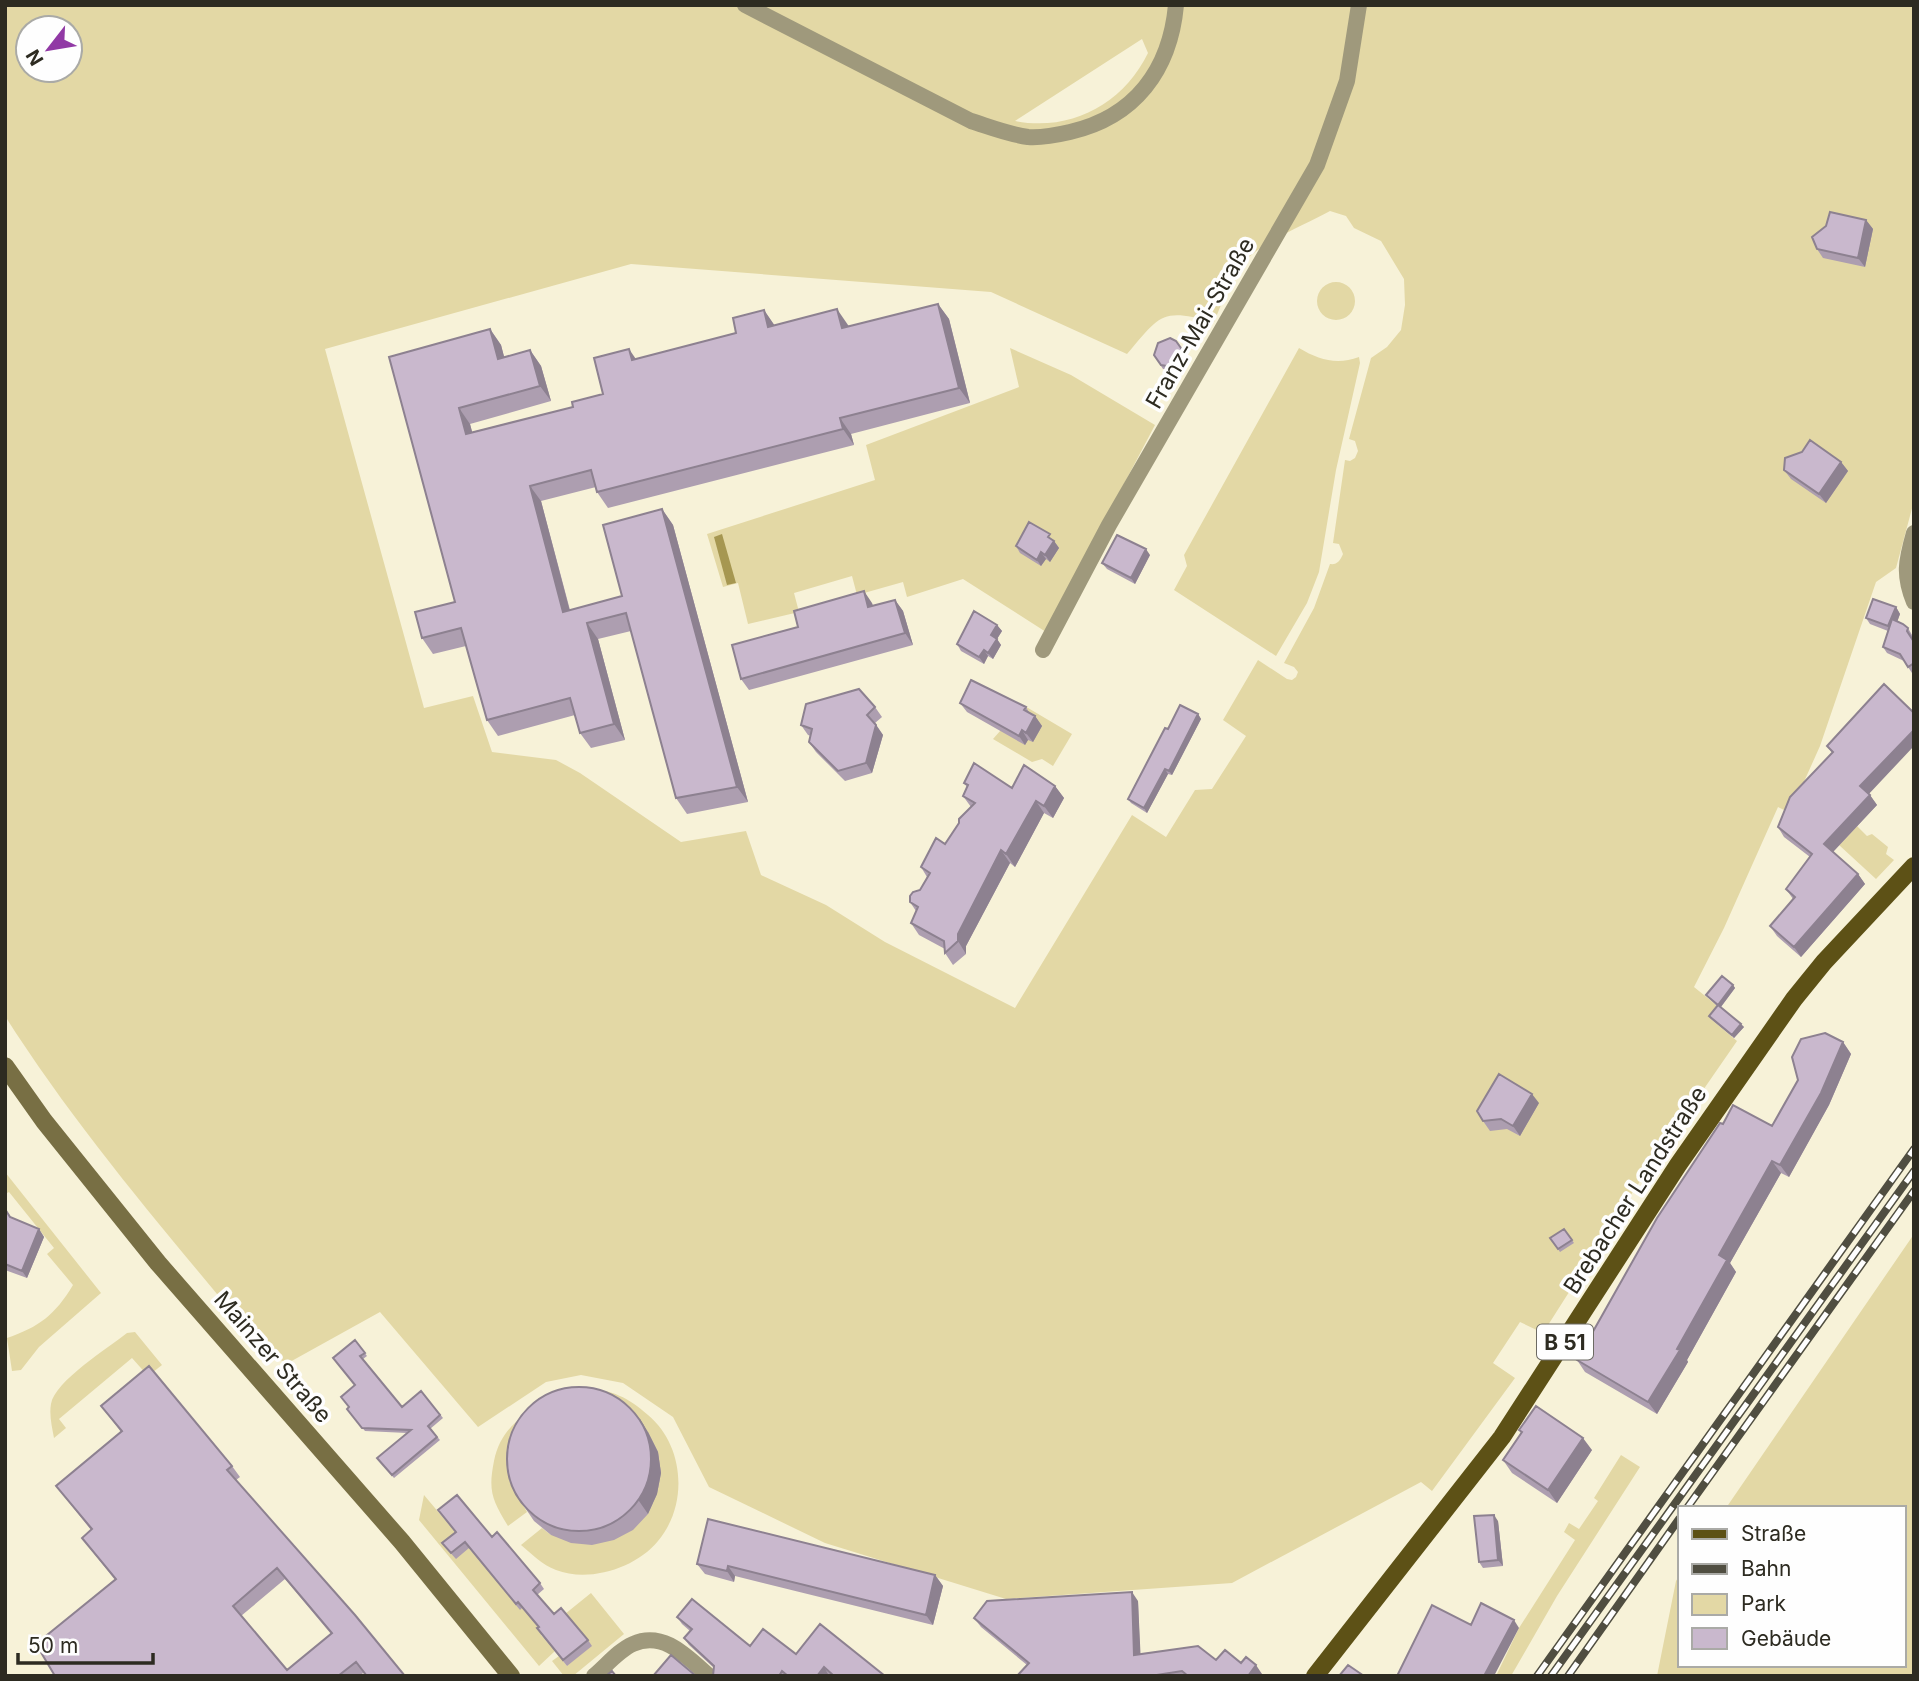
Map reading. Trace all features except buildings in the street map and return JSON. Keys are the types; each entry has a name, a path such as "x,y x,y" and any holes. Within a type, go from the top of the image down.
{"main road":[{"name":"Brebacher Landstraße","path":"1315,1676 1502,1437 1678,1165 1794,999 1824,962 1914,866"},
{"name":"Mainzer Straße","path":"5,1066 61,1142 158,1263 402,1542 511,1676"}],"street":[{"path":"745,5 971,121 1006,133 1031,137 1049,136 1093,126 1123,108 1141,92 1155,76 1164,58 1174,25 1176,5"},
{"name":"Franz-Mai-Straße","path":"1043,650 1104,534 1314,172 1330,135 1347,81 1359,5"},
{"path":"1914,533 1906,562 1906,575 1914,602"},
{"path":"594,1676 632,1644 656,1639 678,1650 709,1676"}],"green space":[{"path":"5,5 1914,5 1914,501 1896,568 1876,582 1820,746 1790,813 1778,807 1724,928 1694,987 1720,1008 1711,1019 1737,1041 1634,1190 1543,1333 1520,1322 1493,1363 1515,1378 1432,1491 1421,1482 1232,1583 1006,1599 825,1543 709,1487 673,1417 623,1383 581,1375 546,1382 478,1427 380,1312 288,1363 278,1359 261,1347 128,1185 34,1060 5,1016","holes":["1142,39 1148,53 1125,87 1110,100 1075,118 1056,122 1015,121","1330,211 1346,216 1354,228 1381,241 1404,279 1405,305 1401,330 1387,347 1371,358 1349,439 1355,441 1358,451 1355,458 1345,460 1333,543 1339,544 1343,554 1338,562 1330,564 1314,608 1284,663 1298,672 1292,680 1287,679 1258,660 1223,720 1246,736 1212,789 1195,790 1166,837 1132,815 1015,1008 885,942 826,905 761,875 746,831 681,842 580,773 556,760 492,752 473,696 424,708 325,349 631,264 991,292 1127,354 1147,330 1163,318 1183,315 1214,322 1233,280 1248,258 1276,239"]},
{"path":"1336,282 1349,288 1355,301 1349,314 1336,320 1323,314 1317,301 1323,288"},
{"path":"1010,348 1071,375 1155,425 1046,632 963,579 907,597 903,582 857,595 852,576 794,593 799,612 748,624 738,583 723,587 707,534 875,480 866,445 1019,387"},
{"path":"1299,348 1328,360 1343,361 1359,357 1360,363 1336,470 1319,572 1307,603 1276,656 1174,590 1187,566 1184,555"},
{"path":"1023,705 1072,734 1053,766 1042,759 1032,762 993,739"},
{"path":"1857,826 1867,836 1872,834 1888,847 1886,854 1894,860 1876,879 1839,845"},
{"path":"5,1172 101,1293 39,1347 21,1370 12,1371 7,1338 45,1319 73,1285 47,1254 54,1248 9,1192 5,1194"},
{"path":"1914,1234 1914,1676 1657,1676 1678,1578 1678,1667 1905,1667 1905,1506 1727,1506"},
{"path":"135,1332 162,1365 148,1376 132,1358 59,1419 66,1428 54,1438 51,1404 62,1385 127,1333"},
{"path":"586,1389 604,1391 627,1399 660,1428 675,1458 678,1493 668,1526 649,1551 625,1565 597,1574 583,1575 551,1568 521,1545 542,1528 551,1535 648,1514 658,1487 659,1463 651,1440 634,1416 522,1503 527,1512 508,1526 495,1502 491,1480 499,1445 517,1421 542,1406"},
{"path":"1621,1455 1640,1467 1557,1596 1511,1676 1496,1676 1519,1628 1575,1540 1564,1532 1569,1523 1579,1529 1598,1501 1594,1498"},
{"path":"424,1495 520,1609 522,1608 543,1632 541,1635 555,1651 539,1666 419,1520"},
{"path":"591,1593 624,1634 573,1676 564,1676 552,1661 559,1656 567,1666 565,1614"}],"shaded area":[{"path":"722,534 736,583 727,585 714,537"}],"railway":[{"path":"1537,1676 1914,1149"},
{"path":"1551,1676 1914,1171"},
{"path":"1688,1506 1914,1191"},
{"path":"1568,1676 1678,1520"}]}
